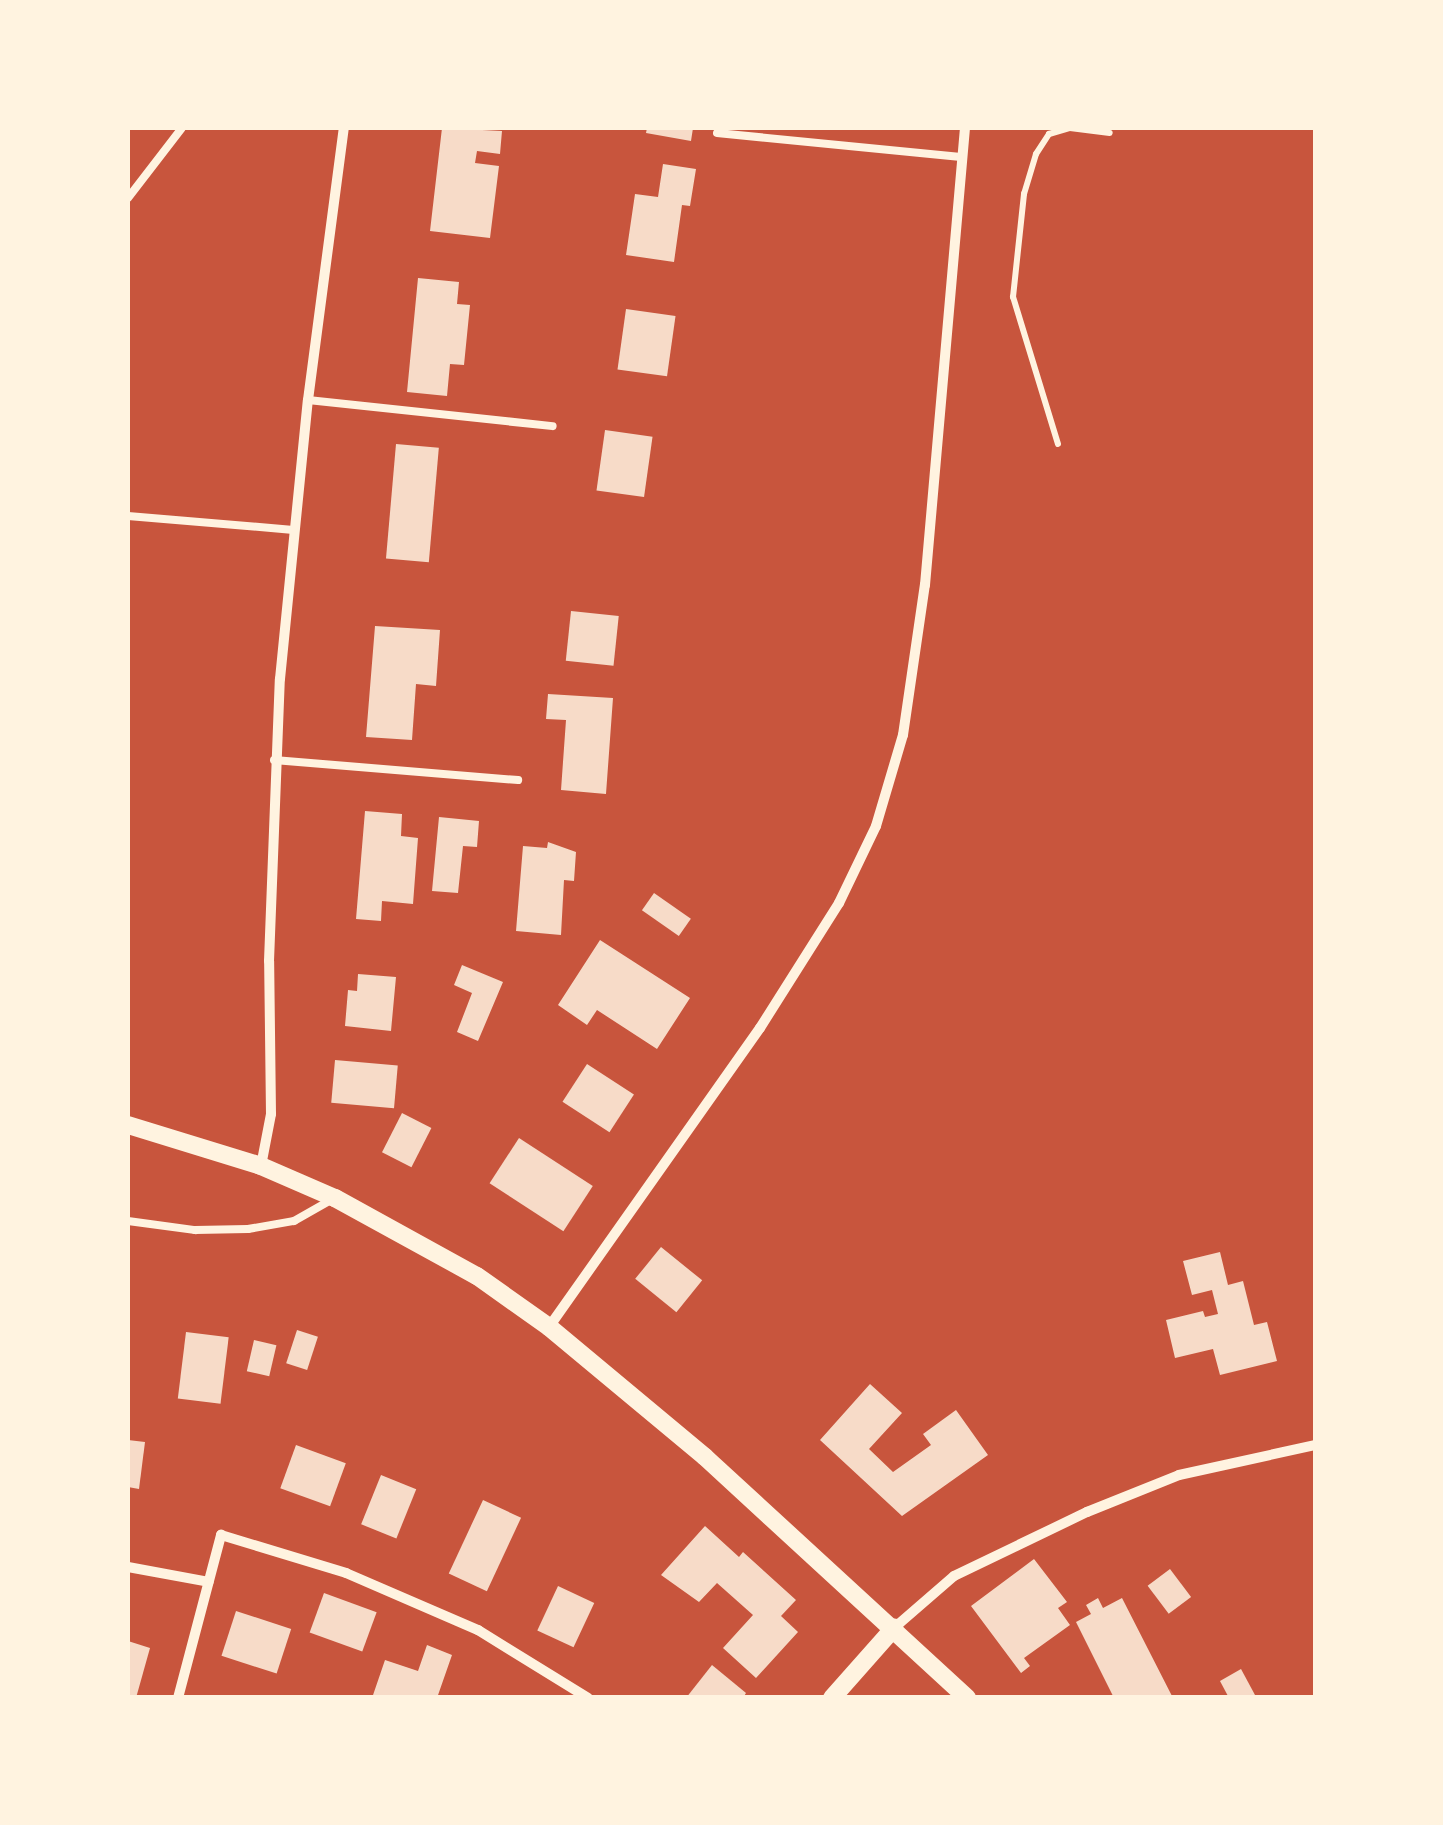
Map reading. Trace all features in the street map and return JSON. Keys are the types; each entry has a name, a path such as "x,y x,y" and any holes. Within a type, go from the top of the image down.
{"street":[{"path":"261,1166 271,1114 269,960 274,760 293,530 344,128"},
{"path":"549,1327 760,1028 839,903 876,826 903,735 925,585 965,128"},
{"path":"128,1125 261,1166 334,1198 406,1233 549,1327 705,1457 966,1698"},
{"path":"832,1698 894,1628 954,1576 1087,1512 1179,1475 1316,1446"},
{"path":"178,1698 221,1535 328,1568 478,1630 588,1698"},
{"path":"128,1567 209,1582"}],"lane":[{"path":"128,198 182,128"},
{"path":"717,133 961,157"},
{"path":"308,400 553,426"},
{"path":"128,516 293,530"},
{"path":"274,760 518,780"},
{"path":"128,1221 195,1230 248,1229 294,1221 334,1198"}],"path":[{"path":"1058,444 1013,298 1024,194 1036,154 1048,134 1070,128 1110,133"}],"building":[{"path":"442,128 502,131 500,154 477,151 475,163 499,166 490,238 430,231"},
{"path":"647,128 693,128 691,141 646,133"},
{"path":"663,164 696,169 690,206 682,205 674,262 626,255 635,194 658,197"},
{"path":"418,278 459,282 457,304 470,305 464,365 450,364 447,396 407,392"},
{"path":"626,309 676,316 667,376 618,369"},
{"path":"605,430 653,437 644,497 597,490"},
{"path":"396,444 439,448 429,562 386,559"},
{"path":"571,611 619,616 614,666 566,661"},
{"path":"375,626 440,630 436,686 416,684 412,740 366,737"},
{"path":"548,694 613,698 606,794 561,790 566,720 546,719"},
{"path":"365,811 402,814 401,836 418,838 413,904 382,901 381,921 356,919"},
{"path":"439,817 479,821 477,847 463,846 458,893 432,891"},
{"path":"548,842 576,852 574,881 564,880 561,935 516,931 523,846 547,848"},
{"path":"654,893 691,919 679,936 642,910"},
{"path":"600,940 690,998 657,1049 597,1010 587,1025 558,1005"},
{"path":"462,965 503,982 478,1041 457,1032 472,993 454,985"},
{"path":"358,974 396,977 391,1031 345,1026 348,990 357,991"},
{"path":"335,1060 398,1065 394,1108 331,1103"},
{"path":"587,1064 634,1094 609,1132 562,1102"},
{"path":"402,1113 431,1128 411,1167 382,1152"},
{"path":"519,1138 593,1186 563,1231 490,1183"},
{"path":"661,1247 702,1280 676,1312 635,1279"},
{"path":"1220,1252 1228,1285 1243,1281 1254,1325 1267,1322 1277,1361 1220,1375 1213,1349 1175,1358 1166,1320 1203,1311 1205,1317 1218,1314 1212,1290 1192,1295 1183,1261"},
{"path":"297,1330 318,1337 307,1370 286,1363"},
{"path":"186,1332 229,1337 221,1404 178,1399"},
{"path":"254,1340 276,1345 269,1376 247,1371"},
{"path":"870,1384 902,1413 869,1449 893,1472 931,1445 923,1434 956,1410 988,1455 902,1516 820,1440"},
{"path":"128,1440 145,1442 139,1489 128,1487"},
{"path":"296,1445 346,1463 330,1506 280,1488"},
{"path":"381,1475 416,1489 396,1538 361,1524"},
{"path":"483,1500 521,1518 487,1591 449,1573"},
{"path":"705,1526 739,1557 743,1552 796,1600 781,1616 798,1632 756,1678 723,1648 753,1615 717,1583 699,1602 661,1575"},
{"path":"1034,1559 1067,1602 1058,1608 1070,1625 1024,1658 1030,1666 1021,1673 971,1606"},
{"path":"1170,1569 1191,1597 1169,1614 1148,1586"},
{"path":"558,1586 594,1603 574,1647 537,1630"},
{"path":"324,1593 377,1612 362,1652 310,1632"},
{"path":"1098,1598 1103,1608 1122,1598 1173,1698 1114,1698 1076,1622 1091,1614 1086,1605"},
{"path":"236,1611 291,1629 277,1674 221,1656"},
{"path":"128,1641 150,1648 136,1698 128,1698"},
{"path":"427,1645 452,1655 437,1698 372,1698 385,1660 418,1671"},
{"path":"712,1665 746,1693 743,1698 686,1698"},
{"path":"1241,1669 1255,1695 1229,1698 1220,1681"}]}
